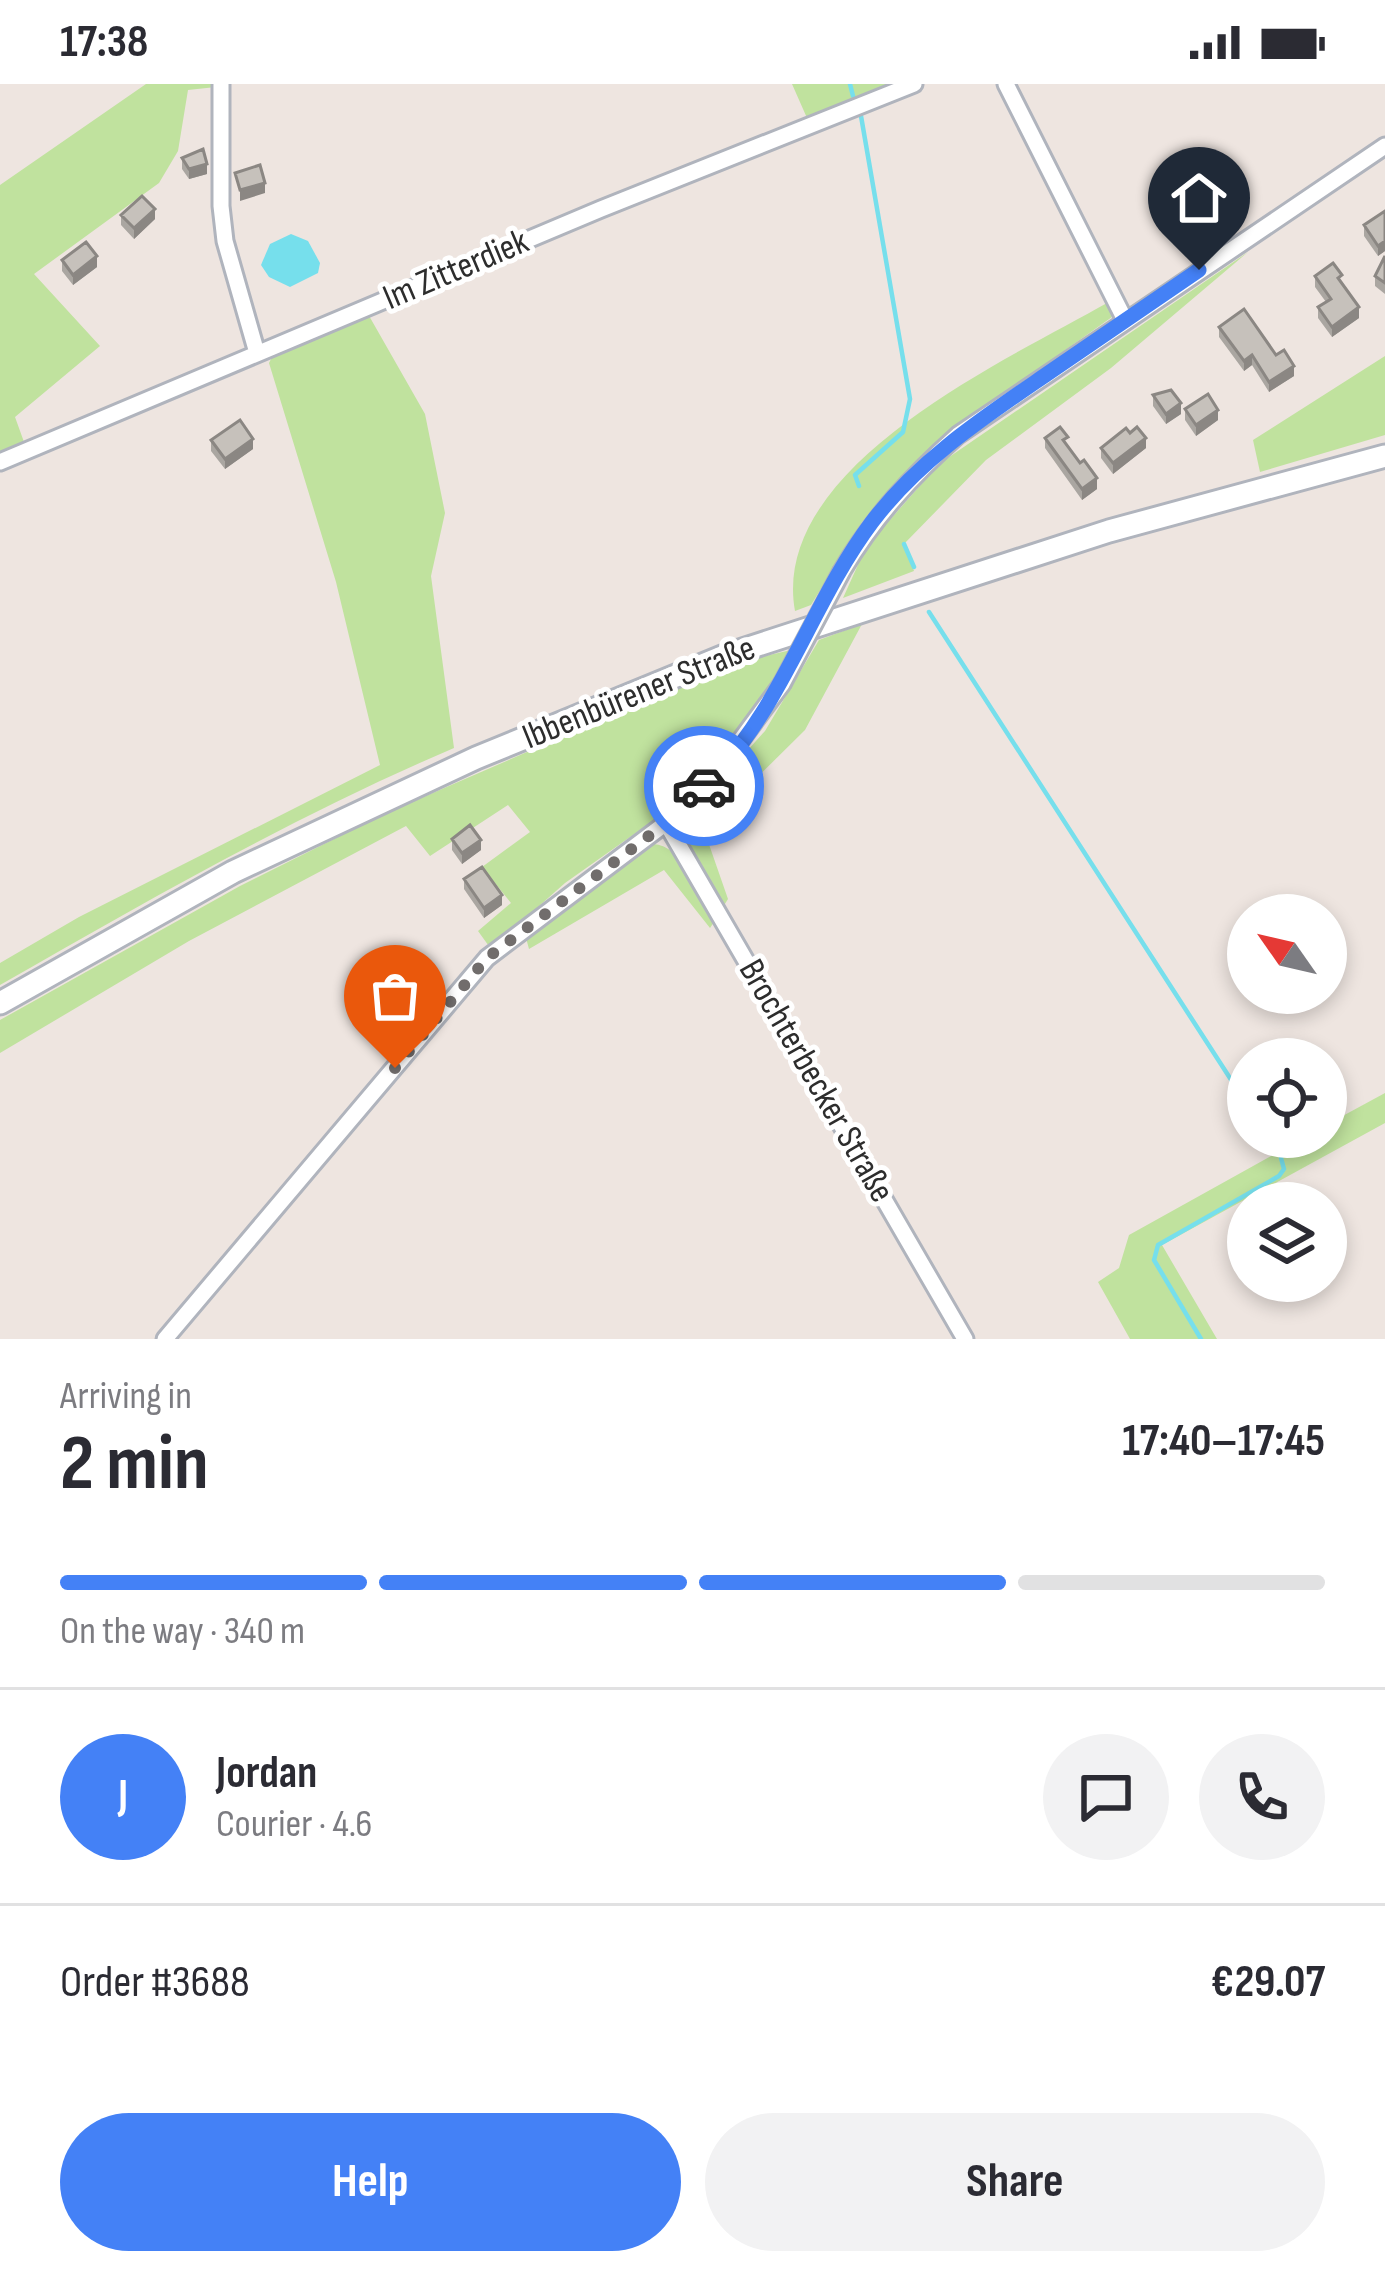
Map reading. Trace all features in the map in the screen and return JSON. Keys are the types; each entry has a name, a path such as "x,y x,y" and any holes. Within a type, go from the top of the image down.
{"main road":[{"name":"Ibbenbürener Straße","path":"0,1003 233,872 476,758 727,655 1108,531 1385,456"}],"street":[{"path":"221,84 225,241 257,353"},
{"name":"Im Zitterdiek","path":"0,462 601,209 914,84"},
{"path":"1006,84 1125,320"},
{"path":"165,1339 487,958 666,823 712,779 782,684 870,524 909,479 958,435 1385,146"},
{"name":"Brochterbecker Straße","path":"666,823 965,1339"}],"green space":[{"path":"146,84 216,87 188,90 178,151 159,183 34,274 100,346 15,417 24,442 0,453 0,185"},
{"path":"792,84 892,84 807,118"},
{"path":"1248,252 1111,368 986,460 904,544 914,571 843,598 866,547 939,464"},
{"path":"1107,303 1112,317 918,459 862,522 811,605 795,611 797,559 818,510 855,466 957,388"},
{"path":"368,314 425,414 445,513 431,576 454,748 280,830 0,985 0,963 79,917 380,765 336,582 269,363 274,353"},
{"path":"1385,356 1385,435 1260,472 1253,440"},
{"path":"862,624 805,730 704,830 728,899 723,907 677,829 765,731 819,640"},
{"path":"791,650 725,752 657,818 565,883 491,949 478,931 511,903 482,867 530,832 508,805 430,856 406,826 189,941 0,1053 0,1020 240,886 382,815 730,664"},
{"path":"653,844 673,853 690,873 716,919 710,928 664,870 529,949 526,938 542,924"},
{"path":"1385,1093 1385,1123 1347,1144 1347,1114"},
{"path":"1267,1158 1321,1158 1277,1182 1227,1182 1227,1209 1162,1245 1217,1339 1130,1339 1098,1282 1119,1268 1129,1235"}],"water":[{"path":"291,234 308,241 320,263 318,273 290,287 269,277 261,265 270,244"}],"building":[{"path":"203,149 207,164 189,169 182,158"},
{"path":"260,165 265,183 240,190 235,173"},
{"path":"142,196 155,209 134,228 121,215"},
{"path":"1385,211 1385,241 1378,246 1364,225"},
{"path":"86,242 97,256 73,275 62,260"},
{"path":"1385,256 1385,283 1375,276"},
{"path":"1333,263 1359,307 1332,327 1318,307 1331,299 1315,276"},
{"path":"1244,309 1276,355 1284,350 1294,366 1269,382 1252,355 1244,361 1219,327"},
{"path":"1171,390 1181,403 1166,414 1153,395"},
{"path":"1208,394 1218,410 1196,425 1185,409"},
{"path":"240,420 253,439 225,459 211,440"},
{"path":"1060,427 1068,437 1063,440 1097,478 1082,489 1045,438"},
{"path":"1137,427 1146,438 1113,463 1101,448 1126,428 1130,433"},
{"path":"470,825 481,840 462,853 452,839"},
{"path":"482,867 502,895 484,908 464,879"}],"waterway":[{"path":"850,84 853,96"},
{"path":"859,486 855,475 903,432 910,399 861,116"},
{"path":"904,544 914,567"},
{"path":"929,612 1227,1073"},
{"path":"1201,1339 1154,1260 1158,1245 1279,1176 1284,1169 1281,1158"}],"way so far":[{"path":"395,1068 487,958 666,823 704,786"}],"route":[{"path":"704,786 782,684 870,524 909,479 958,435 1199,270"}]}
